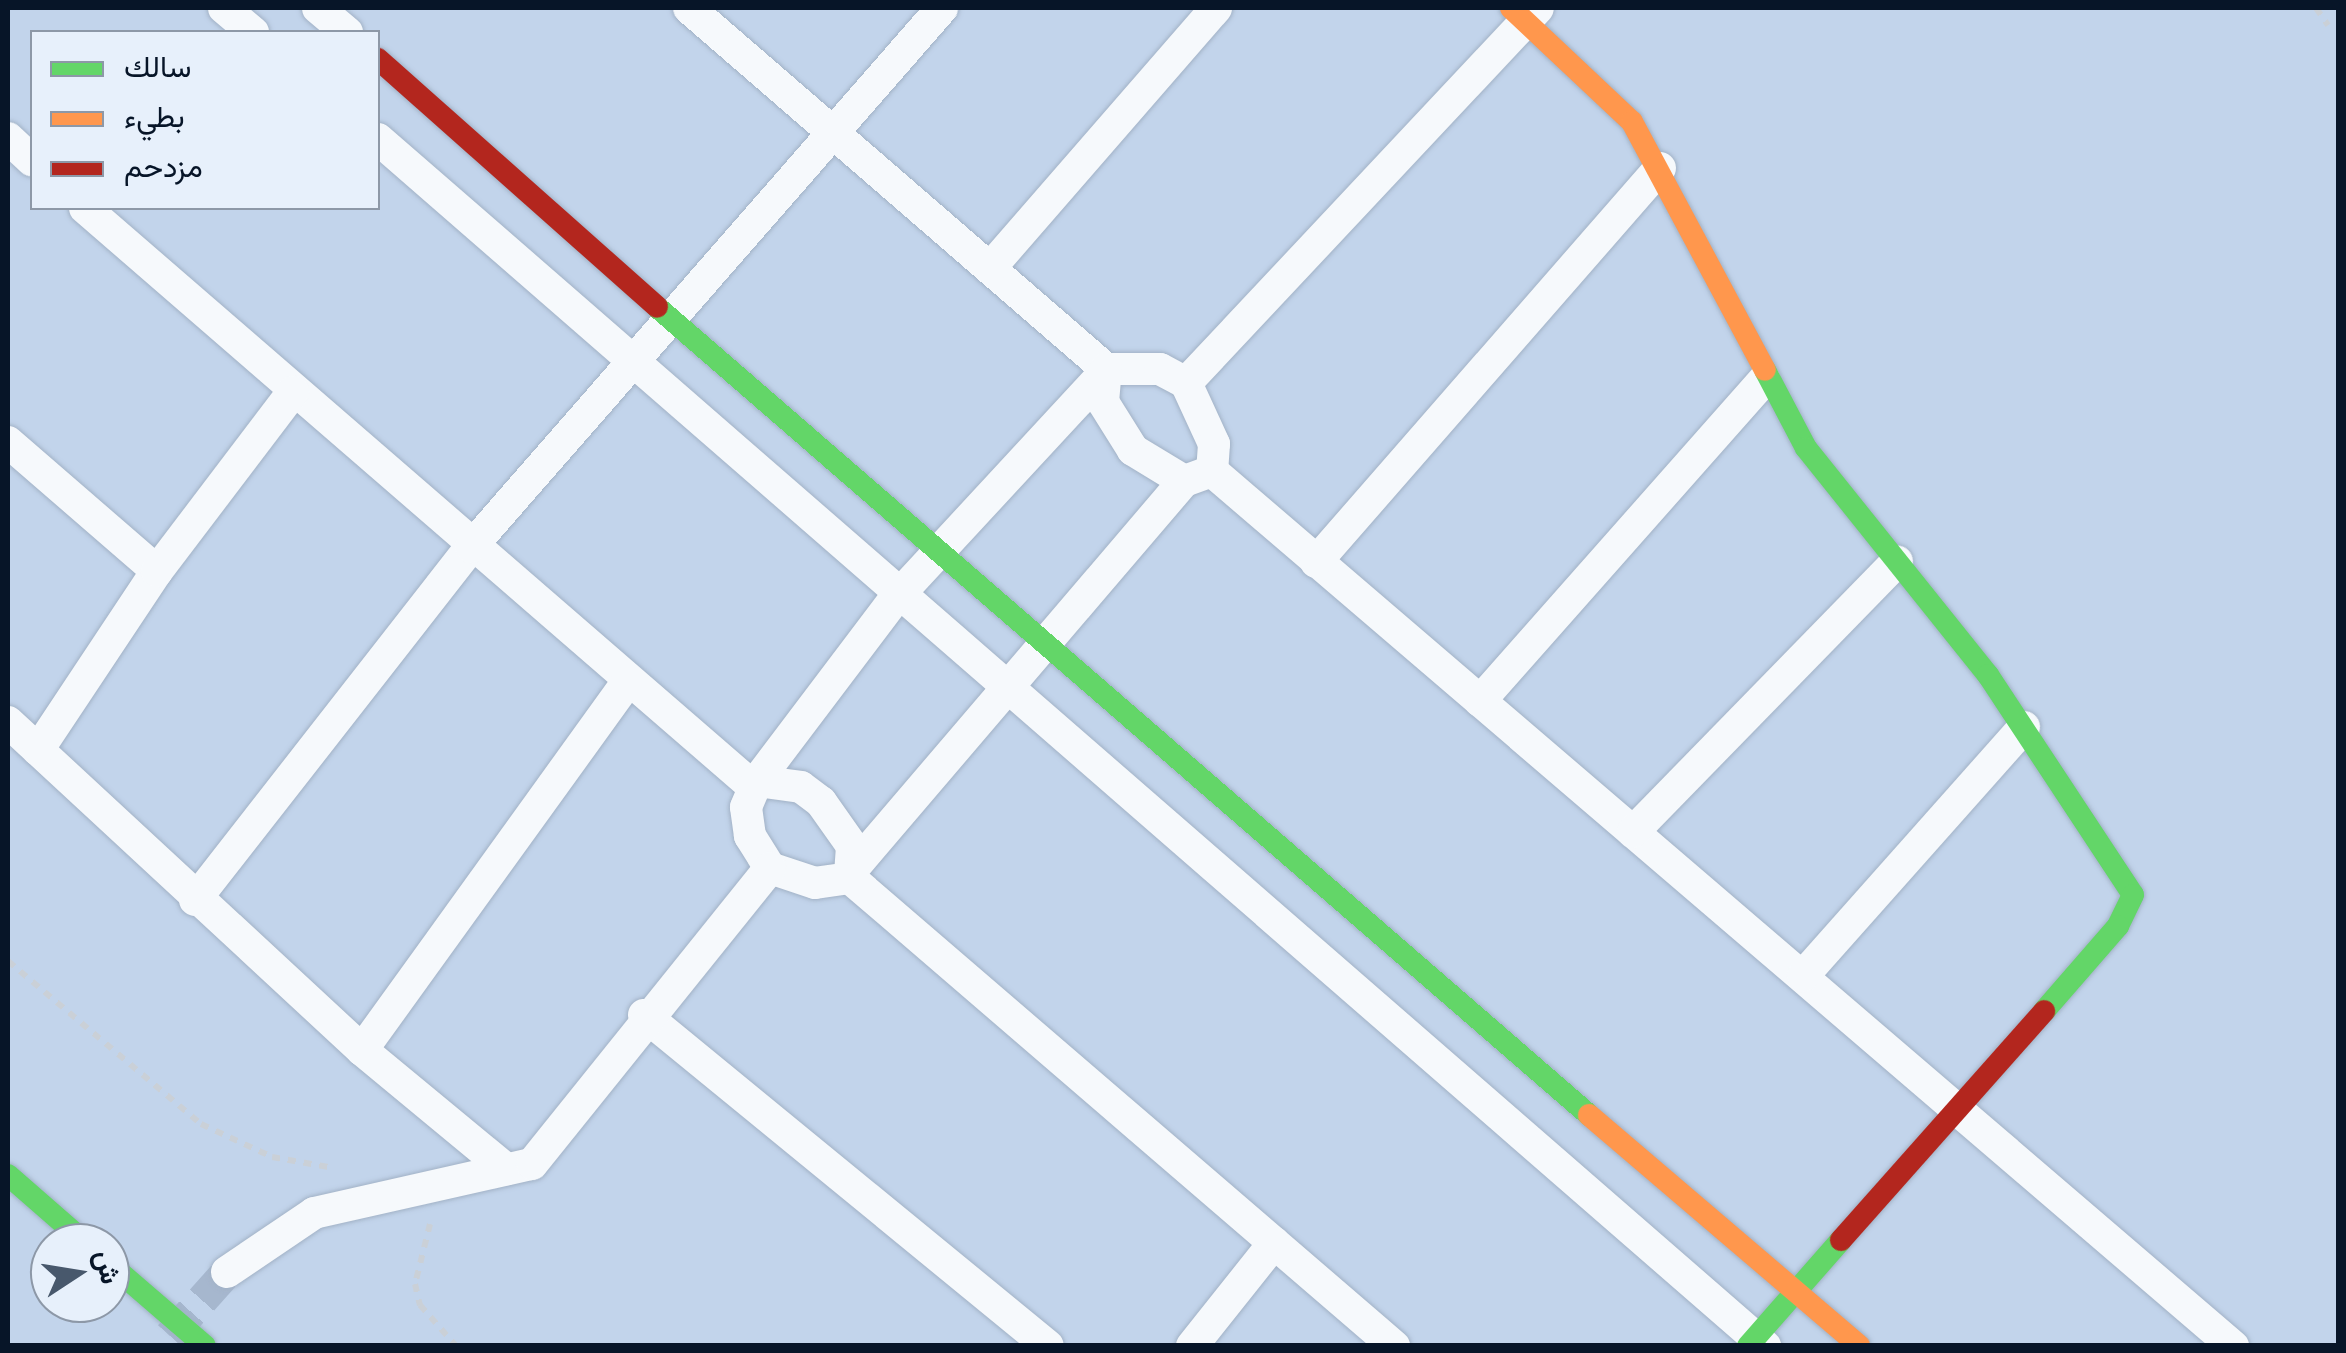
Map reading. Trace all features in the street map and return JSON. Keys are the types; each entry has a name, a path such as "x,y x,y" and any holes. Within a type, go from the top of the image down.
{"main road":[{"path":"1525,12 1606,93 1660,168 1764,380 2024,727 2134,895 2118,926 1756,1343"},
{"path":"380,60 673,314 1045,650 1858,1346"},
{"path":"8,1175 63,1223"},
{"path":"130,1281 205,1346"}],"street":[{"path":"224,8 251,30"},
{"path":"318,8 345,30"},
{"path":"689,8 991,267 1105,371 1113,428 1154,468 1198,476 1316,562 2233,1346"},
{"path":"195,900 471,547 633,358 835,136 942,8"},
{"path":"991,267 1216,8"},
{"path":"1186,383 1525,12"},
{"path":"8,138 30,158"},
{"path":"380,141 903,592 1756,1343"},
{"path":"1316,562 1660,168"},
{"path":"88,210 471,547 753,783 801,787 821,802 853,872 1394,1346"},
{"path":"1160,369 1186,383 1214,444 1198,476 853,872 815,883 770,868 750,836 753,783 938,551 1105,371 1160,369"},
{"path":"1480,701 1764,380"},
{"path":"38,750 157,571 293,392"},
{"path":"8,442 157,571"},
{"path":"1634,832 1897,561"},
{"path":"362,1050 628,681"},
{"path":"8,722 195,900 362,1050 506,1169"},
{"path":"1803,976 2024,727"},
{"path":"226,1272 314,1213 506,1169 539,1156 644,1014 770,868"},
{"path":"644,1014 1048,1346"},
{"path":"1192,1346 1274,1243"}],"path":[{"path":"2316,8 2328,25"},
{"path":"8,961 201,1124 272,1157 341,1169"},
{"path":"439,1183 415,1284 420,1305 456,1346"}],"tunnel":[{"path":"170,1336 227,1272"}],"traffic: fast":[{"path":"657,307 1589,1115"},
{"path":"1765,370 1806,448 1988,675 2133,895 2118,926 2044,1011"},
{"path":"8,1175 63,1223"},
{"path":"1748,1346 1841,1240"},
{"path":"130,1281 205,1346"}],"traffic: slow":[{"path":"1511,8 1632,122 1765,370"},
{"path":"1589,1115 1859,1346"}],"traffic: jam":[{"path":"380,61 657,307"},
{"path":"1841,1240 2044,1011"}]}
